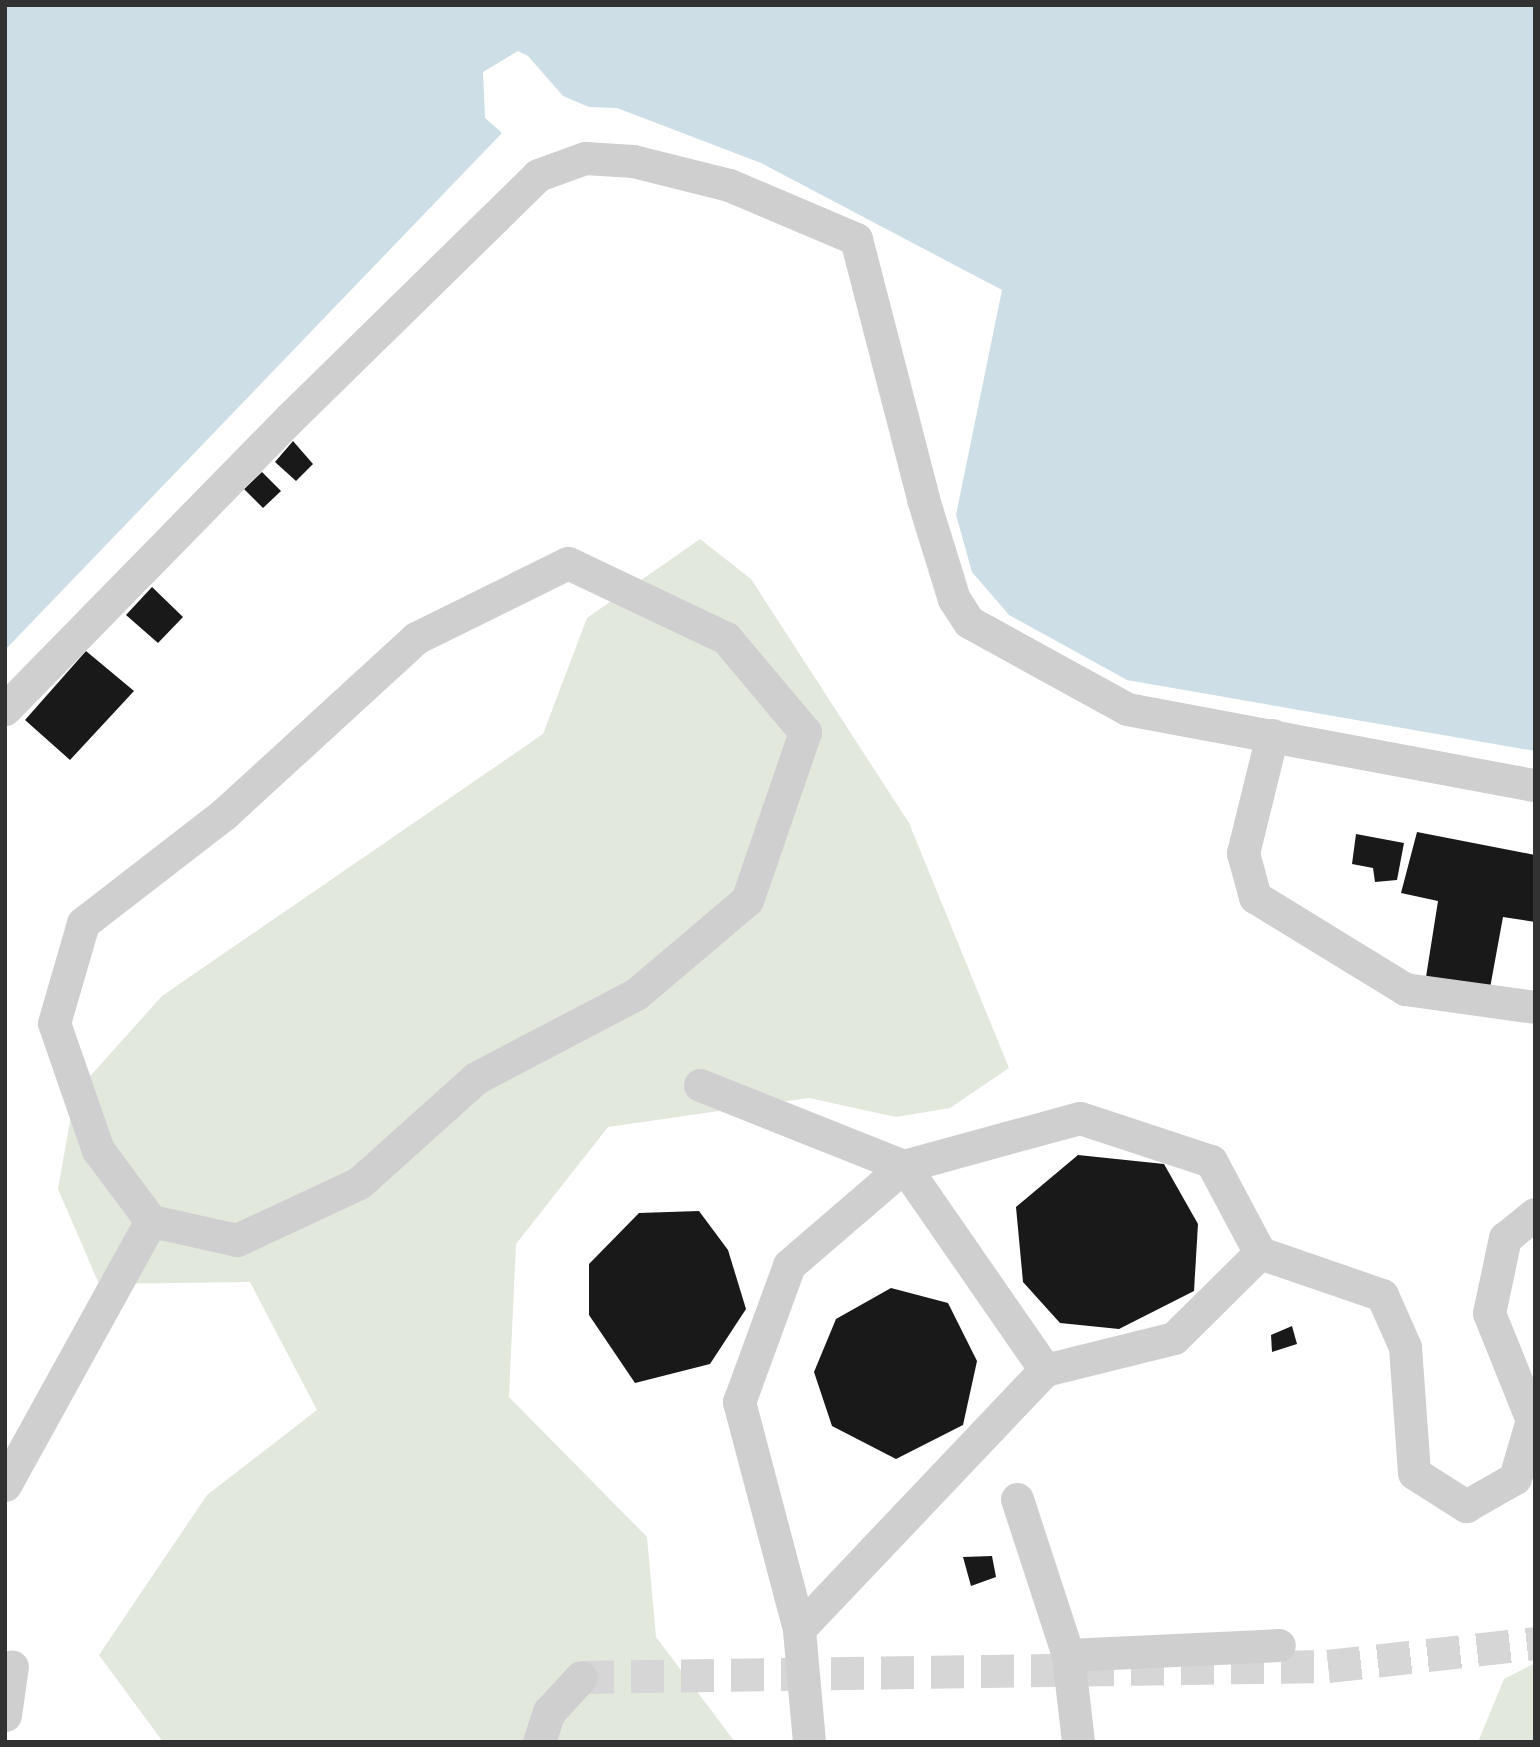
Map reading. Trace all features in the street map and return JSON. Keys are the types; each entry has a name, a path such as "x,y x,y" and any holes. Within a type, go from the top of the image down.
{"lane":[{"path":"5,709 290,418 538,176 585,158 633,161 729,185 856,239 923,499 954,599 969,622 1127,709 1535,785"},
{"path":"568,563 726,638 804,732 747,900 636,994 476,1078 359,1183 237,1240 151,1221 98,1150 54,1023 83,923 224,814 416,638 568,563"},
{"path":"1272,735 1243,853 1255,897 1405,989 1535,1007"},
{"path":"699,1084 904,1166 1045,1370"},
{"path":"809,1742 799,1629 739,1402 789,1265 904,1166 1080,1118 1211,1161 1260,1253 1382,1296 1405,1347 1413,1473 1466,1506 1515,1478 1532,1419 1489,1313 1505,1238 1535,1214"},
{"path":"5,1485 151,1221"},
{"path":"799,1629 1045,1370 1174,1338 1260,1253"},
{"path":"1017,1499 1068,1655 1078,1742"},
{"path":"1068,1655 1279,1645"},
{"path":"5,1715 12,1665"},
{"path":"539,1742 549,1712 581,1677"}],"shaded area":[{"path":"5,5 1535,5 1535,751 1127,680 1009,615 972,572 956,515 1002,290 761,163 617,108 589,107 563,96 528,56 518,51 483,72 485,118 502,133 5,650"},
{"path":"700,539 751,579 909,823 1009,1068 950,1108 896,1117 809,1098 608,1127 516,1244 509,1397 647,1537 656,1637 735,1742 163,1742 99,1655 207,1495 317,1410 250,1282 99,1284 58,1189 75,1093 162,996 543,734 587,618"},
{"path":"1535,1663 1535,1742 1478,1742 1504,1679"}],"building":[{"path":"293,441 313,464 296,481 275,462"},
{"path":"262,472 281,491 263,508 244,489"},
{"path":"152,587 183,617 158,643 126,615"},
{"path":"86,651 134,691 70,760 25,720"},
{"path":"1417,832 1535,855 1535,922 1503,917 1490,988 1426,977 1438,901 1401,893"},
{"path":"1356,834 1404,843 1397,880 1375,882 1373,868 1352,864"},
{"path":"1078,1155 1164,1164 1198,1224 1194,1291 1119,1329 1060,1323 1023,1282 1016,1207"},
{"path":"699,1211 728,1250 746,1309 710,1364 635,1383 589,1315 589,1264 639,1213"},
{"path":"891,1288 948,1303 977,1361 963,1425 896,1459 832,1426 814,1372 836,1319"},
{"path":"1292,1326 1297,1344 1272,1352 1271,1335"},
{"path":"992,1556 996,1577 971,1586 963,1557"}],"tunnel":[{"path":"581,1677 1328,1666 1535,1643"}]}
